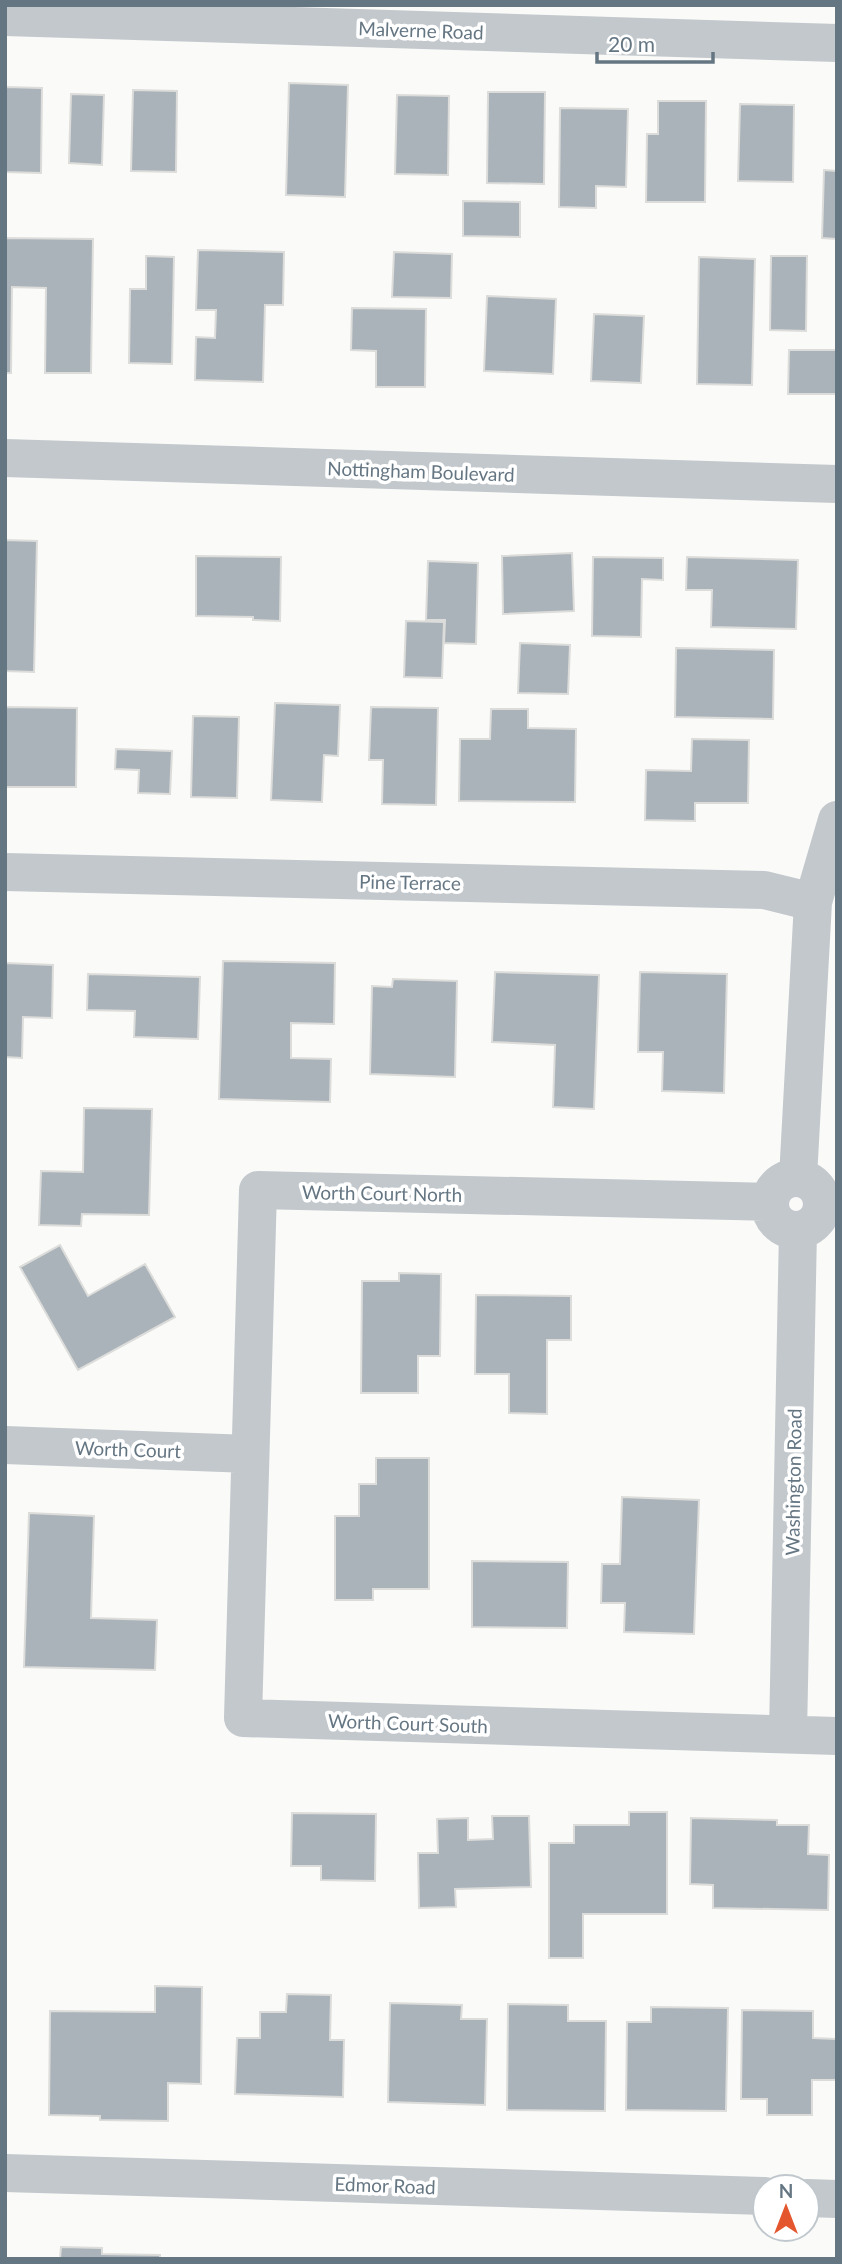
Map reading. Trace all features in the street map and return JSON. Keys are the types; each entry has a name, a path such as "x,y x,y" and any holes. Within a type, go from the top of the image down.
{"street":[{"name":"Malverne Road","path":"5,17 837,43"},
{"name":"Nottingham Boulevard","path":"5,457 837,484"},
{"path":"819,1214 822,1198 814,1184 784,1190 813,902 837,820"},
{"name":"Pine Terrace","path":"5,872 764,890 813,902"},
{"name":"Worth Court North","path":"250,1454 258,1190 784,1190"},
{"name":"Washington Road","path":"788,1734 819,1214"},
{"name":"Worth Court","path":"5,1444 250,1454"},
{"name":"Worth Court South","path":"250,1454 243,1718 837,1736"},
{"name":"Edmor Road","path":"5,2173 751,2196"}],"building":[{"path":"289,83 348,85 345,197 286,195"},
{"path":"5,87 42,88 41,173 5,172"},
{"path":"133,90 177,91 176,172 131,171"},
{"path":"488,92 545,92 544,184 487,183"},
{"path":"71,94 104,95 102,165 69,163"},
{"path":"397,95 449,96 448,175 395,174"},
{"path":"658,101 706,101 705,202 646,202 647,134 658,134"},
{"path":"740,104 794,105 793,182 738,181"},
{"path":"560,108 628,109 626,187 596,186 596,208 559,207"},
{"path":"824,170 837,171 837,239 822,238"},
{"path":"463,201 520,202 520,237 463,236"},
{"path":"5,238 93,239 91,373 45,373 46,288 12,287 11,373 5,373"},
{"path":"198,250 284,252 283,305 265,305 263,382 195,380 196,337 215,338 216,310 196,310"},
{"path":"394,252 452,254 451,298 392,297"},
{"path":"146,256 174,257 172,364 129,363 130,289 146,289"},
{"path":"771,256 807,256 806,331 770,330"},
{"path":"699,257 755,259 752,385 697,384"},
{"path":"487,296 556,299 553,374 484,371"},
{"path":"352,308 426,309 425,387 376,387 376,351 351,350"},
{"path":"594,314 644,316 641,383 591,381"},
{"path":"789,350 837,350 837,394 788,394"},
{"path":"5,540 37,541 34,672 5,671"},
{"path":"572,553 574,611 503,614 502,556"},
{"path":"196,556 281,557 280,621 253,620 253,617 196,616"},
{"path":"593,557 663,558 663,580 642,579 641,637 592,636"},
{"path":"687,557 798,560 796,629 711,627 712,590 686,590"},
{"path":"428,561 478,563 476,644 444,643 445,620 426,620"},
{"path":"406,621 444,622 442,678 404,677"},
{"path":"520,643 570,645 568,694 518,693"},
{"path":"676,648 774,650 773,719 675,717"},
{"path":"275,703 340,705 338,756 324,755 322,802 271,800"},
{"path":"5,707 77,708 76,787 5,787"},
{"path":"371,707 438,708 436,805 382,804 383,760 369,760"},
{"path":"491,709 528,709 528,728 576,729 575,802 459,801 460,739 490,739"},
{"path":"193,716 239,717 237,798 191,797"},
{"path":"692,739 749,740 748,803 695,803 695,821 645,820 646,770 691,771"},
{"path":"116,749 172,751 170,794 138,793 139,770 115,769"},
{"path":"223,961 335,963 334,1024 291,1023 291,1058 331,1059 330,1102 219,1099"},
{"path":"5,963 53,965 52,1018 23,1017 22,1058 5,1057"},
{"path":"495,972 599,975 594,1109 553,1107 555,1045 492,1042"},
{"path":"640,972 727,974 724,1093 662,1091 663,1052 638,1052"},
{"path":"88,974 200,977 198,1039 134,1037 135,1011 87,1010"},
{"path":"393,979 457,981 455,1077 370,1074 372,986 392,987"},
{"path":"84,1108 152,1109 149,1215 82,1214 81,1226 39,1225 41,1171 83,1172"},
{"path":"60,1245 88,1296 145,1264 175,1317 78,1370 20,1267"},
{"path":"399,1273 441,1274 440,1356 418,1356 418,1393 361,1393 362,1281 399,1281"},
{"path":"476,1295 571,1296 571,1340 547,1340 547,1414 509,1413 509,1374 475,1374"},
{"path":"376,1458 429,1458 429,1589 373,1589 373,1600 335,1600 335,1516 359,1516 359,1484 376,1484"},
{"path":"622,1497 699,1500 694,1634 624,1632 625,1603 601,1603 602,1564 620,1564"},
{"path":"29,1513 94,1516 91,1618 157,1620 155,1670 24,1667"},
{"path":"472,1561 568,1562 567,1628 472,1627"},
{"path":"629,1812 667,1812 667,1914 583,1914 583,1958 549,1958 549,1843 574,1843 574,1825 629,1825"},
{"path":"292,1813 376,1814 375,1881 321,1880 321,1866 291,1866"},
{"path":"492,1816 529,1816 531,1887 455,1889 456,1907 419,1908 418,1853 438,1853 437,1819 468,1818 468,1840 493,1839"},
{"path":"691,1818 777,1820 777,1825 809,1825 808,1854 829,1855 828,1910 713,1908 713,1885 690,1884"},
{"path":"155,1986 202,1987 201,2084 168,2083 168,2121 100,2120 100,2116 49,2115 50,2011 155,2012"},
{"path":"287,1994 331,1995 330,2040 344,2040 343,2097 235,2094 237,2038 260,2038 260,2012 286,2012"},
{"path":"390,2003 462,2005 461,2019 487,2019 485,2105 388,2102"},
{"path":"508,2004 568,2005 568,2021 606,2021 605,2111 507,2110"},
{"path":"651,2007 728,2008 726,2111 626,2110 627,2022 651,2022"},
{"path":"742,2010 813,2011 813,2038 837,2039 837,2080 812,2080 812,2115 767,2115 767,2099 741,2099"},
{"path":"61,2247 102,2248 102,2254 160,2255 160,2259 60,2259"}]}
